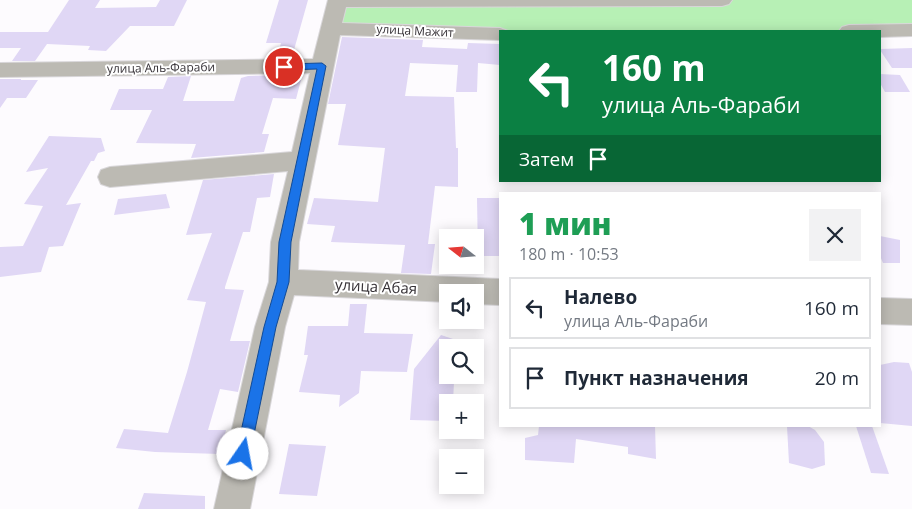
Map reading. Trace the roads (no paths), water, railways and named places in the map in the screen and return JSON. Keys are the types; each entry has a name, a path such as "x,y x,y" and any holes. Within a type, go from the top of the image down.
{"street":[{"path":"232,509 270,327 283,282 285,242 330,29 338,1 722,0"},
{"name":"улица Мажит","path":"330,29 499,34"},
{"path":"881,30 912,30"},
{"name":"улица Аль-Фараби","path":"0,70 322,66"},
{"path":"110,177 302,160"},
{"name":"улица Абая","path":"283,282 499,292"},
{"path":"881,310 912,312"}]}
